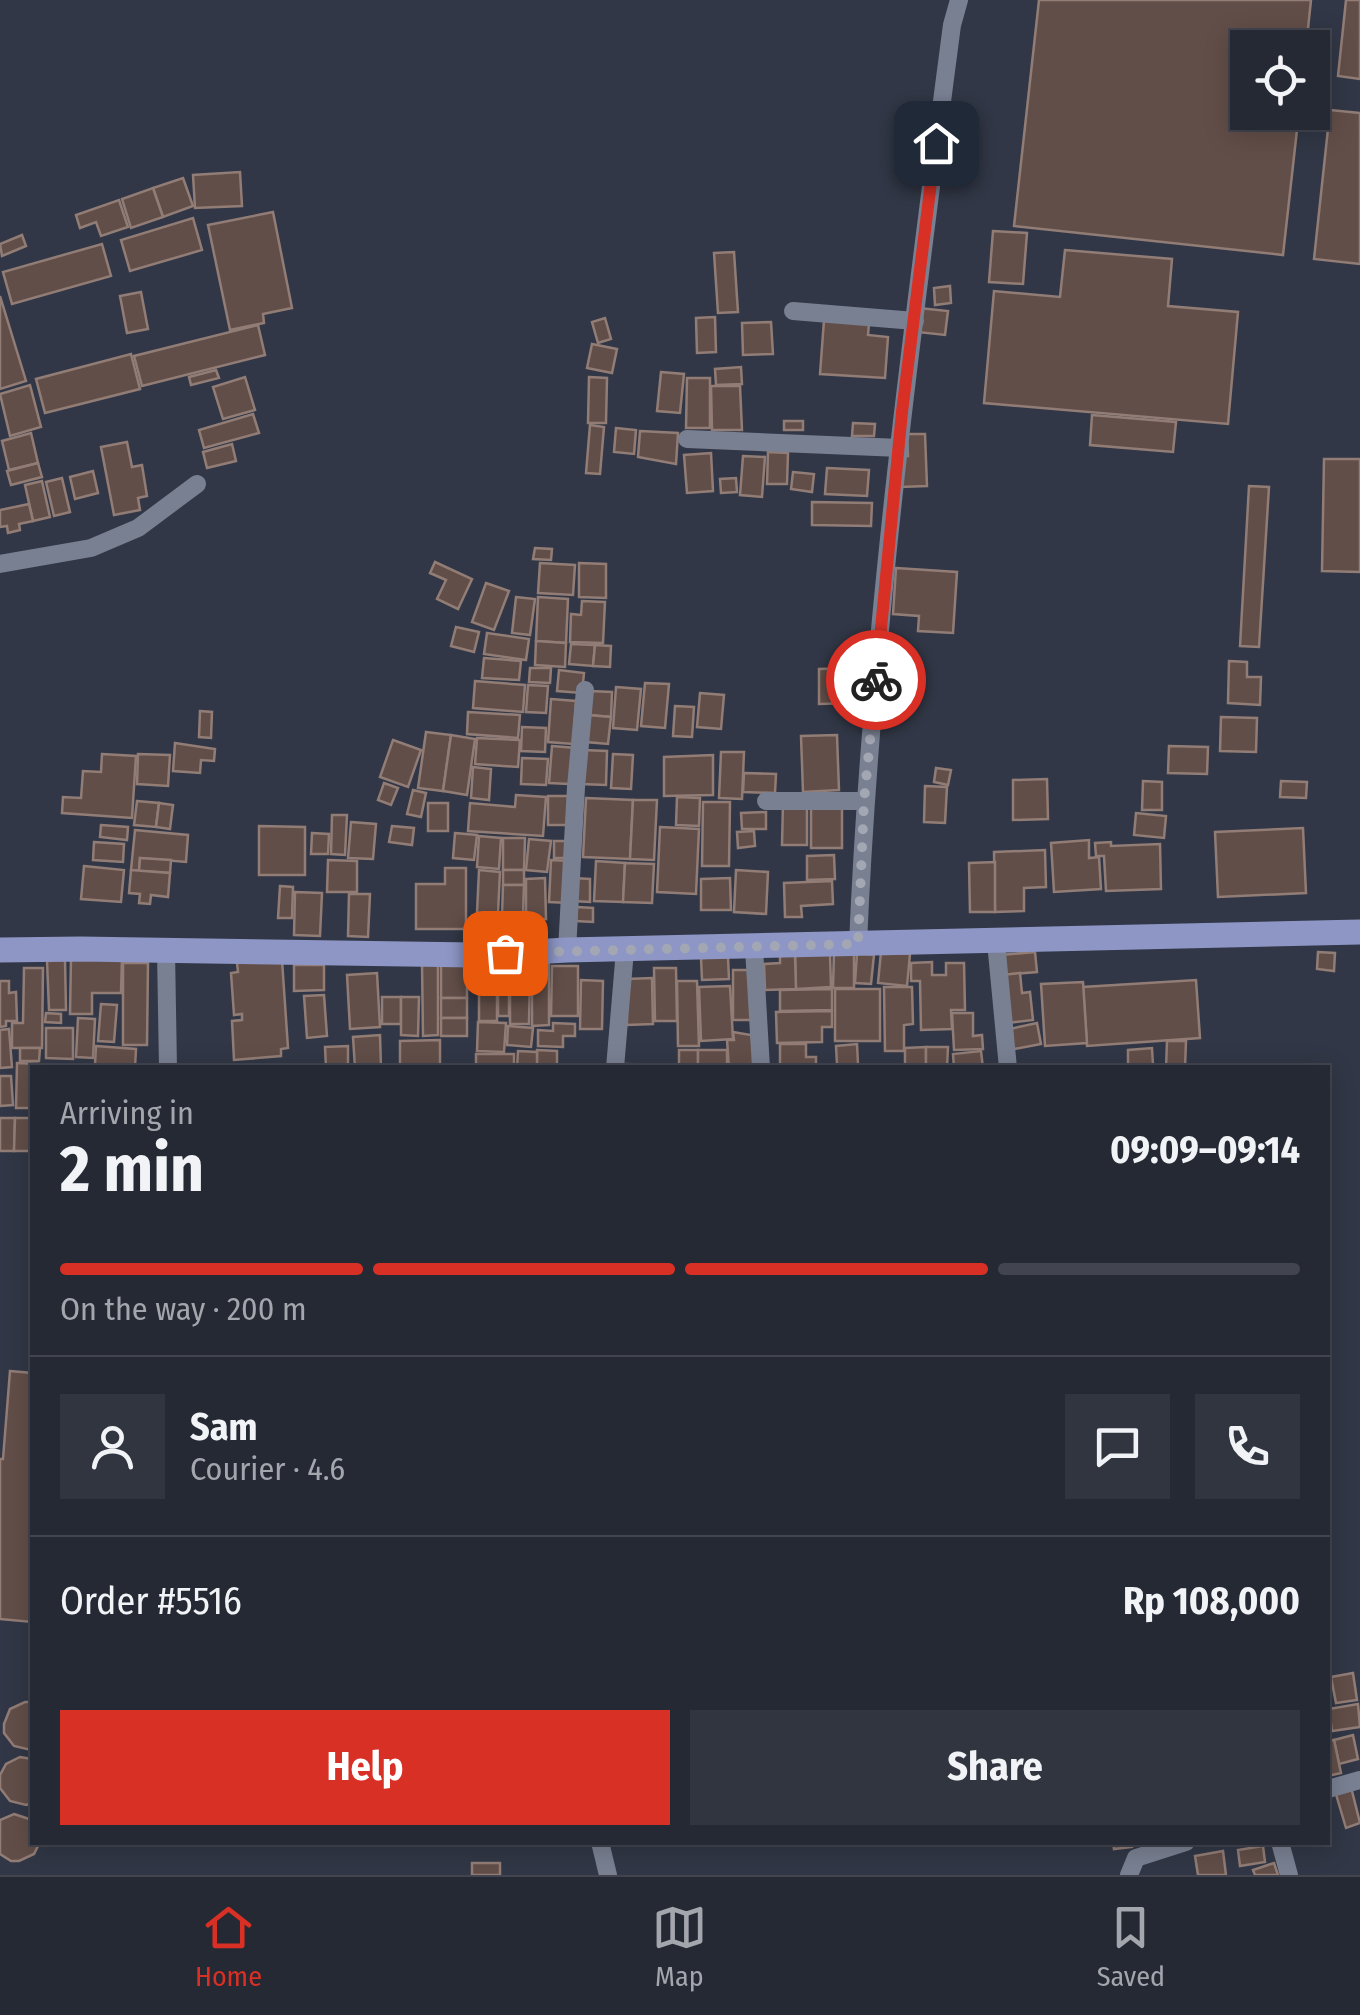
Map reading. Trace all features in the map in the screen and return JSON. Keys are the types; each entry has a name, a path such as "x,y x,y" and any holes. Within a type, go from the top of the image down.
{"main road":[{"path":"0,950 474,955 1360,932"}],"street":[{"path":"858,944 864,801 900,448 949,45 959,0"},
{"path":"793,311 915,321"},
{"path":"687,439 900,448"},
{"path":"0,564 106,542 138,528 197,484"},
{"path":"567,950 586,690"},
{"path":"766,801 864,801"},
{"path":"996,942 1008,1065"},
{"path":"754,948 762,1065"},
{"path":"166,950 168,1065"},
{"path":"615,1065 625,950"},
{"path":"1330,1788 1360,1780"},
{"path":"601,1845 608,1875"},
{"path":"1129,1875 1136,1858 1177,1845"},
{"path":"1281,1845 1289,1875"}],"building":[{"path":"1039,0 1311,0 1308,30 1230,30 1230,130 1297,130 1283,255 1014,226"},
{"path":"1346,0 1360,0 1360,79 1338,76"},
{"path":"1330,110 1360,113 1360,264 1314,259"},
{"path":"240,172 242,206 195,208 193,175"},
{"path":"183,178 193,206 163,217 153,188"},
{"path":"153,188 163,217 131,228 122,199"},
{"path":"119,200 128,227 101,236 96,222 80,228 76,215"},
{"path":"273,212 292,308 263,314 264,323 230,330 208,225"},
{"path":"193,218 202,250 130,271 121,240"},
{"path":"993,231 1027,233 1023,284 989,282"},
{"path":"22,235 26,246 2,256 0,244"},
{"path":"102,244 111,276 12,304 3,272"},
{"path":"1065,250 1172,259 1168,306 1238,312 1228,424 984,403 994,291 1060,297"},
{"path":"734,252 738,312 718,313 714,253"},
{"path":"950,286 951,303 935,305 934,288"},
{"path":"141,292 148,329 127,333 120,296"},
{"path":"0,296 26,381 0,389"},
{"path":"919,308 948,311 945,335 917,332"},
{"path":"715,317 716,352 697,353 696,318"},
{"path":"605,318 611,339 598,343 592,322"},
{"path":"824,320 869,323 868,335 888,337 885,378 820,374"},
{"path":"771,322 773,354 743,355 742,323"},
{"path":"258,325 265,355 142,386 134,356"},
{"path":"592,344 617,349 612,373 587,368"},
{"path":"131,354 140,389 45,413 36,379"},
{"path":"741,367 742,384 716,385 715,369"},
{"path":"216,370 219,378 191,385 189,377"},
{"path":"661,372 684,374 680,413 657,411"},
{"path":"245,377 255,410 223,419 213,387"},
{"path":"589,377 607,378 606,423 588,423"},
{"path":"687,378 710,378 710,428 686,428"},
{"path":"30,385 41,427 10,436 0,394"},
{"path":"711,386 740,386 742,430 712,430"},
{"path":"253,414 259,433 204,448 199,430"},
{"path":"1092,415 1176,422 1173,452 1090,445"},
{"path":"784,421 803,421 803,430 784,430"},
{"path":"853,423 875,424 874,436 852,436"},
{"path":"590,425 604,427 600,474 586,473"},
{"path":"616,428 636,430 634,454 614,452"},
{"path":"640,431 678,433 676,464 638,457"},
{"path":"31,433 38,463 9,470 2,441"},
{"path":"907,434 925,434 927,486 900,487 899,456 908,456"},
{"path":"127,442 132,467 142,465 147,496 138,498 140,510 114,515 101,447"},
{"path":"232,444 236,461 207,468 203,452"},
{"path":"768,452 788,453 787,484 767,484"},
{"path":"711,453 713,491 687,493 684,455"},
{"path":"743,456 765,457 762,497 740,495"},
{"path":"1324,459 1360,459 1360,572 1322,571"},
{"path":"38,463 42,477 11,485 7,471"},
{"path":"827,468 869,470 867,496 825,494"},
{"path":"93,471 98,493 75,499 70,477"},
{"path":"793,472 814,474 812,492 791,489"},
{"path":"62,478 70,512 54,516 46,482"},
{"path":"736,478 737,492 721,493 720,479"},
{"path":"42,481 50,517 33,521 25,485"},
{"path":"1249,486 1269,487 1259,647 1240,646"},
{"path":"812,502 872,503 871,526 812,525"},
{"path":"29,504 33,521 19,524 20,530 8,533 7,526 0,527 0,510"},
{"path":"535,548 552,549 551,560 533,559"},
{"path":"435,562 472,579 458,609 437,599 446,580 430,573"},
{"path":"540,563 575,565 573,595 538,593"},
{"path":"579,563 606,564 606,598 579,597"},
{"path":"896,568 957,572 953,633 918,631 919,616 893,614"},
{"path":"486,583 509,591 494,630 472,622"},
{"path":"516,597 535,599 530,635 512,633"},
{"path":"538,597 568,599 566,643 536,641"},
{"path":"582,601 605,602 603,643 570,642 571,614 581,615"},
{"path":"456,627 479,632 474,652 451,646"},
{"path":"487,633 529,639 526,660 484,654"},
{"path":"536,641 566,643 565,667 535,665"},
{"path":"571,644 595,645 593,666 569,664"},
{"path":"595,645 611,646 610,667 593,666"},
{"path":"484,658 521,661 519,680 482,678"},
{"path":"1229,661 1247,662 1247,677 1261,677 1260,705 1228,703"},
{"path":"530,668 551,668 550,683 529,682"},
{"path":"850,668 850,703 819,704 819,669"},
{"path":"559,670 584,673 582,693 557,691"},
{"path":"475,681 525,685 523,712 473,708"},
{"path":"645,683 669,684 665,728 641,726"},
{"path":"528,685 548,686 546,713 526,712"},
{"path":"616,687 641,689 637,730 613,728"},
{"path":"590,691 612,692 611,717 588,715"},
{"path":"700,693 724,695 721,729 697,727"},
{"path":"551,699 576,701 573,744 548,742"},
{"path":"675,706 694,707 692,737 673,736"},
{"path":"200,711 212,712 211,738 199,737"},
{"path":"468,712 520,715 518,738 467,734"},
{"path":"588,715 611,717 608,744 586,742"},
{"path":"1221,717 1257,718 1256,752 1220,751"},
{"path":"522,727 546,728 545,752 521,751"},
{"path":"426,732 451,735 443,791 418,788"},
{"path":"451,735 475,739 467,795 443,791"},
{"path":"837,735 839,790 803,792 801,736"},
{"path":"477,738 520,740 518,767 475,764"},
{"path":"393,740 421,750 408,787 380,777"},
{"path":"175,743 215,749 214,761 201,760 200,773 173,771"},
{"path":"552,746 576,748 569,784 549,783"},
{"path":"1169,746 1208,747 1207,774 1168,773"},
{"path":"583,750 607,751 606,785 581,784"},
{"path":"721,752 744,752 742,799 719,798"},
{"path":"102,754 136,756 132,818 62,813 63,797 81,798 83,771 101,772"},
{"path":"138,754 170,755 168,786 137,784"},
{"path":"613,754 633,755 631,789 611,788"},
{"path":"713,755 713,795 664,796 664,757"},
{"path":"522,758 548,759 546,785 521,784"},
{"path":"473,767 491,769 489,800 471,798"},
{"path":"936,768 951,770 948,785 934,782"},
{"path":"744,773 776,774 775,793 743,792"},
{"path":"1047,779 1048,819 1013,820 1013,780"},
{"path":"1143,781 1162,782 1162,810 1142,810"},
{"path":"1281,781 1307,782 1306,798 1280,797"},
{"path":"384,783 398,788 391,805 378,800"},
{"path":"925,786 947,787 945,823 924,822"},
{"path":"413,790 426,793 421,817 407,814"},
{"path":"516,795 546,797 543,836 468,831 470,803 515,807"},
{"path":"548,796 571,796 571,825 548,825"},
{"path":"677,797 700,798 699,826 676,825"},
{"path":"586,798 633,800 630,859 583,857"},
{"path":"633,800 657,800 654,860 630,859"},
{"path":"137,801 159,803 156,827 134,825"},
{"path":"703,802 730,802 729,866 702,866"},
{"path":"159,803 173,805 170,829 156,827"},
{"path":"428,803 448,803 448,831 428,831"},
{"path":"783,803 807,803 807,845 782,845"},
{"path":"811,803 842,803 842,848 811,848"},
{"path":"766,812 766,829 742,829 741,813"},
{"path":"1136,813 1166,816 1164,838 1134,835"},
{"path":"332,815 347,815 345,855 331,854"},
{"path":"351,822 376,824 373,859 348,858"},
{"path":"101,825 128,827 127,840 100,837"},
{"path":"259,826 305,827 305,875 259,875"},
{"path":"392,826 414,828 412,845 389,842"},
{"path":"660,827 699,829 696,894 657,892"},
{"path":"1303,828 1306,893 1218,897 1215,832"},
{"path":"135,830 188,835 186,862 140,858 139,871 131,870"},
{"path":"754,831 755,846 738,848 737,832"},
{"path":"312,833 329,834 328,854 311,854"},
{"path":"455,833 477,835 474,860 453,858"},
{"path":"479,836 501,838 499,869 477,867"},
{"path":"503,838 525,838 524,870 503,870"},
{"path":"529,839 551,841 547,872 526,870"},
{"path":"1089,840 1089,858 1099,857 1101,889 1054,892 1051,843"},
{"path":"554,841 569,841 569,858 554,858"},
{"path":"94,842 124,844 123,862 93,860"},
{"path":"1111,842 1111,846 1160,844 1161,889 1106,891 1104,856 1096,856 1095,843"},
{"path":"1045,850 1046,887 1024,888 1024,911 995,912 994,852"},
{"path":"834,855 835,879 807,880 807,856"},
{"path":"140,858 171,860 170,873 139,871"},
{"path":"328,860 357,861 357,892 327,892"},
{"path":"551,860 570,861 568,903 549,902"},
{"path":"596,861 625,863 623,902 594,901"},
{"path":"995,862 995,912 970,912 969,863"},
{"path":"625,863 654,864 652,903 623,902"},
{"path":"84,866 124,870 121,902 81,899"},
{"path":"445,868 466,868 466,929 416,929 416,884 445,884"},
{"path":"131,870 170,873 168,897 151,895 150,904 139,903 140,894 129,893"},
{"path":"479,870 500,872 498,913 477,913"},
{"path":"503,870 524,870 524,885 503,885"},
{"path":"736,870 768,872 766,914 734,912"},
{"path":"545,878 546,919 526,920 526,879"},
{"path":"573,878 590,879 590,902 573,901"},
{"path":"730,878 731,910 701,910 701,879"},
{"path":"832,881 833,904 801,906 802,917 785,917 784,883"},
{"path":"503,885 524,885 523,916 502,916"},
{"path":"280,886 293,887 292,918 278,918"},
{"path":"295,892 322,893 320,936 294,935"},
{"path":"349,894 370,894 368,937 348,936"},
{"path":"577,907 593,908 593,922 576,921"},
{"path":"834,951 854,951 854,988 833,988"},
{"path":"881,952 910,954 907,986 878,983"},
{"path":"1035,952 1037,972 1002,975 1000,955"},
{"path":"1318,952 1335,953 1334,971 1317,969"},
{"path":"857,953 874,955 871,984 855,983"},
{"path":"830,954 831,987 796,989 795,955"},
{"path":"795,955 796,989 765,990 764,964 780,963 780,956"},
{"path":"728,957 729,979 702,980 701,958"},
{"path":"71,958 122,959 121,993 92,993 92,1014 70,1014"},
{"path":"65,960 66,1010 49,1010 47,961"},
{"path":"282,960 288,1048 281,1049 281,1056 234,1060 232,1021 242,1020 242,1014 234,1015 231,973 238,972 237,963"},
{"path":"932,962 932,975 946,975 946,963 964,963 965,1010 951,1010 952,1029 921,1030 920,981 911,981 911,963"},
{"path":"123,963 148,963 147,1045 123,1045"},
{"path":"438,963 438,1035 423,1036 422,964"},
{"path":"532,964 549,964 549,1025 532,1026"},
{"path":"294,965 324,965 324,990 294,991"},
{"path":"441,965 467,965 467,998 441,998"},
{"path":"494,966 494,980 477,981 476,967"},
{"path":"552,966 578,966 578,1016 551,1016"},
{"path":"24,968 43,968 42,1048 12,1048 12,1023 23,1023"},
{"path":"654,968 676,968 677,1021 655,1021"},
{"path":"733,970 752,970 753,1020 733,1020"},
{"path":"510,971 530,971 529,1024 510,1024"},
{"path":"377,973 380,1027 350,1029 347,975"},
{"path":"1020,973 1022,993 1030,992 1033,1020 1006,1023 1002,975"},
{"path":"652,978 653,1024 627,1025 626,979"},
{"path":"581,980 603,981 602,1029 580,1029"},
{"path":"1196,980 1200,1038 1087,1046 1083,987"},
{"path":"0,981 9,981 9,993 16,992 17,1021 6,1021 6,1026 0,1027"},
{"path":"498,981 509,981 509,1016 498,1016"},
{"path":"677,981 697,981 699,1046 678,1046"},
{"path":"1083,982 1087,1043 1045,1046 1041,984"},
{"path":"479,983 497,983 497,1021 479,1021"},
{"path":"730,986 733,1039 701,1041 699,987"},
{"path":"884,987 912,987 913,1024 904,1025 904,1051 885,1051"},
{"path":"832,989 832,1010 780,1011 780,990"},
{"path":"835,989 880,989 880,1041 835,1041"},
{"path":"324,995 327,1036 307,1038 304,996"},
{"path":"382,997 401,997 401,1024 382,1024"},
{"path":"401,997 419,997 418,1036 401,1035"},
{"path":"441,998 467,998 467,1018 441,1018"},
{"path":"101,1004 117,1005 114,1042 98,1041"},
{"path":"832,1011 832,1027 822,1027 822,1042 777,1043 776,1012"},
{"path":"46,1013 61,1014 61,1023 45,1022"},
{"path":"952,1013 973,1013 973,1036 982,1035 983,1049 954,1050"},
{"path":"78,1018 95,1019 93,1058 76,1057"},
{"path":"441,1018 467,1018 467,1036 441,1036"},
{"path":"478,1022 506,1023 504,1052 477,1051"},
{"path":"553,1023 575,1024 575,1036 563,1036 563,1047 538,1046 538,1030 553,1031"},
{"path":"1037,1023 1041,1044 1009,1050 1005,1030"},
{"path":"508,1026 533,1028 531,1047 507,1045"},
{"path":"46,1028 73,1028 73,1059 46,1058"},
{"path":"9,1029 12,1067 0,1068 0,1030"},
{"path":"733,1032 751,1035 757,1065 729,1065 727,1040 734,1040"},
{"path":"380,1035 381,1065 355,1065 353,1037"},
{"path":"440,1040 440,1065 400,1065 400,1041"},
{"path":"1167,1041 1186,1041 1185,1065 1166,1065"},
{"path":"780,1044 806,1044 806,1057 816,1057 816,1065 780,1065"},
{"path":"857,1044 858,1064 837,1065 836,1046"},
{"path":"96,1046 136,1049 135,1065 95,1064"},
{"path":"348,1046 348,1065 326,1065 325,1047"},
{"path":"926,1047 926,1065 905,1065 905,1048"},
{"path":"926,1047 948,1047 947,1065 926,1065"},
{"path":"20,1048 40,1048 39,1061 20,1061"},
{"path":"1152,1048 1153,1065 1128,1065 1128,1050"},
{"path":"537,1050 557,1051 557,1065 537,1065"},
{"path":"679,1050 698,1050 698,1065 679,1065"},
{"path":"698,1050 727,1050 727,1065 698,1065"},
{"path":"518,1051 537,1052 537,1065 517,1065"},
{"path":"981,1051 983,1065 954,1065 953,1054"},
{"path":"476,1054 514,1054 514,1065 476,1065"},
{"path":"17,1063 38,1064 30,1065 30,1108 16,1108"},
{"path":"0,1076 11,1076 13,1105 0,1106"},
{"path":"0,1118 15,1118 14,1151 0,1151"},
{"path":"15,1118 30,1118 30,1151 14,1151"},
{"path":"10,1371 30,1373 30,1622 0,1619 3,1459"},
{"path":"1353,1673 1357,1700 1336,1703 1331,1677"},
{"path":"30,1702 30,1750 14,1746 4,1733 10,1709"},
{"path":"1358,1704 1360,1727 1332,1731 1330,1709"},
{"path":"1353,1735 1358,1759 1339,1764 1334,1740"},
{"path":"1334,1740 1341,1773 1330,1776 1330,1741"},
{"path":"20,1757 30,1759 30,1804 10,1801 0,1788 0,1775 6,1764"},
{"path":"1351,1787 1360,1823 1346,1828 1335,1791"},
{"path":"14,1814 30,1819 30,1845 38,1845 34,1854 11,1861 0,1854 0,1820"},
{"path":"1263,1846 1265,1862 1240,1866 1238,1850"},
{"path":"1223,1851 1226,1875 1198,1875 1195,1856"},
{"path":"472,1863 500,1863 500,1875 472,1875"},
{"path":"1274,1863 1278,1875 1255,1875 1253,1870"}],"way so far":[{"path":"505,953 858,944 864,801 876,680"}],"route":[{"path":"876,680 902,412 936,143"}]}
